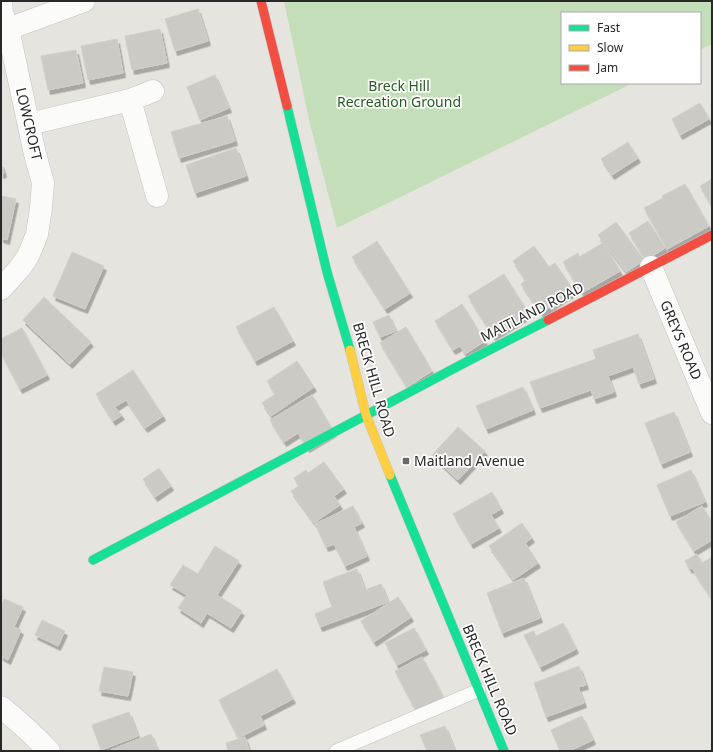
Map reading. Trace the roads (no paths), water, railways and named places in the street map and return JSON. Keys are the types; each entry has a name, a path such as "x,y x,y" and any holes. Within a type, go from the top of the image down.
{"street":[{"name":"LOWCROFT","path":"1,289 13,277 27,258 37,234 43,183 3,14 84,1"},
{"name":"BRECK HILL ROAD","path":"261,1 327,272 348,341 366,415 403,509 504,751"},
{"path":"29,124 130,100 153,91"},
{"path":"130,100 157,196"},
{"name":"MAITLAND ROAD","path":"366,415 712,236"},
{"name":"GREYS ROAD","path":"651,267 712,413"},
{"path":"93,560 366,415"},
{"path":"1,707 21,723 49,751"}],"lane":[{"path":"336,751 479,690"}],"place":[{"name":"Maitland Avenue","path":"406,461"}],"park label":[{"name":"Breck Hill Recreation Ground","path":"399,94"}]}
